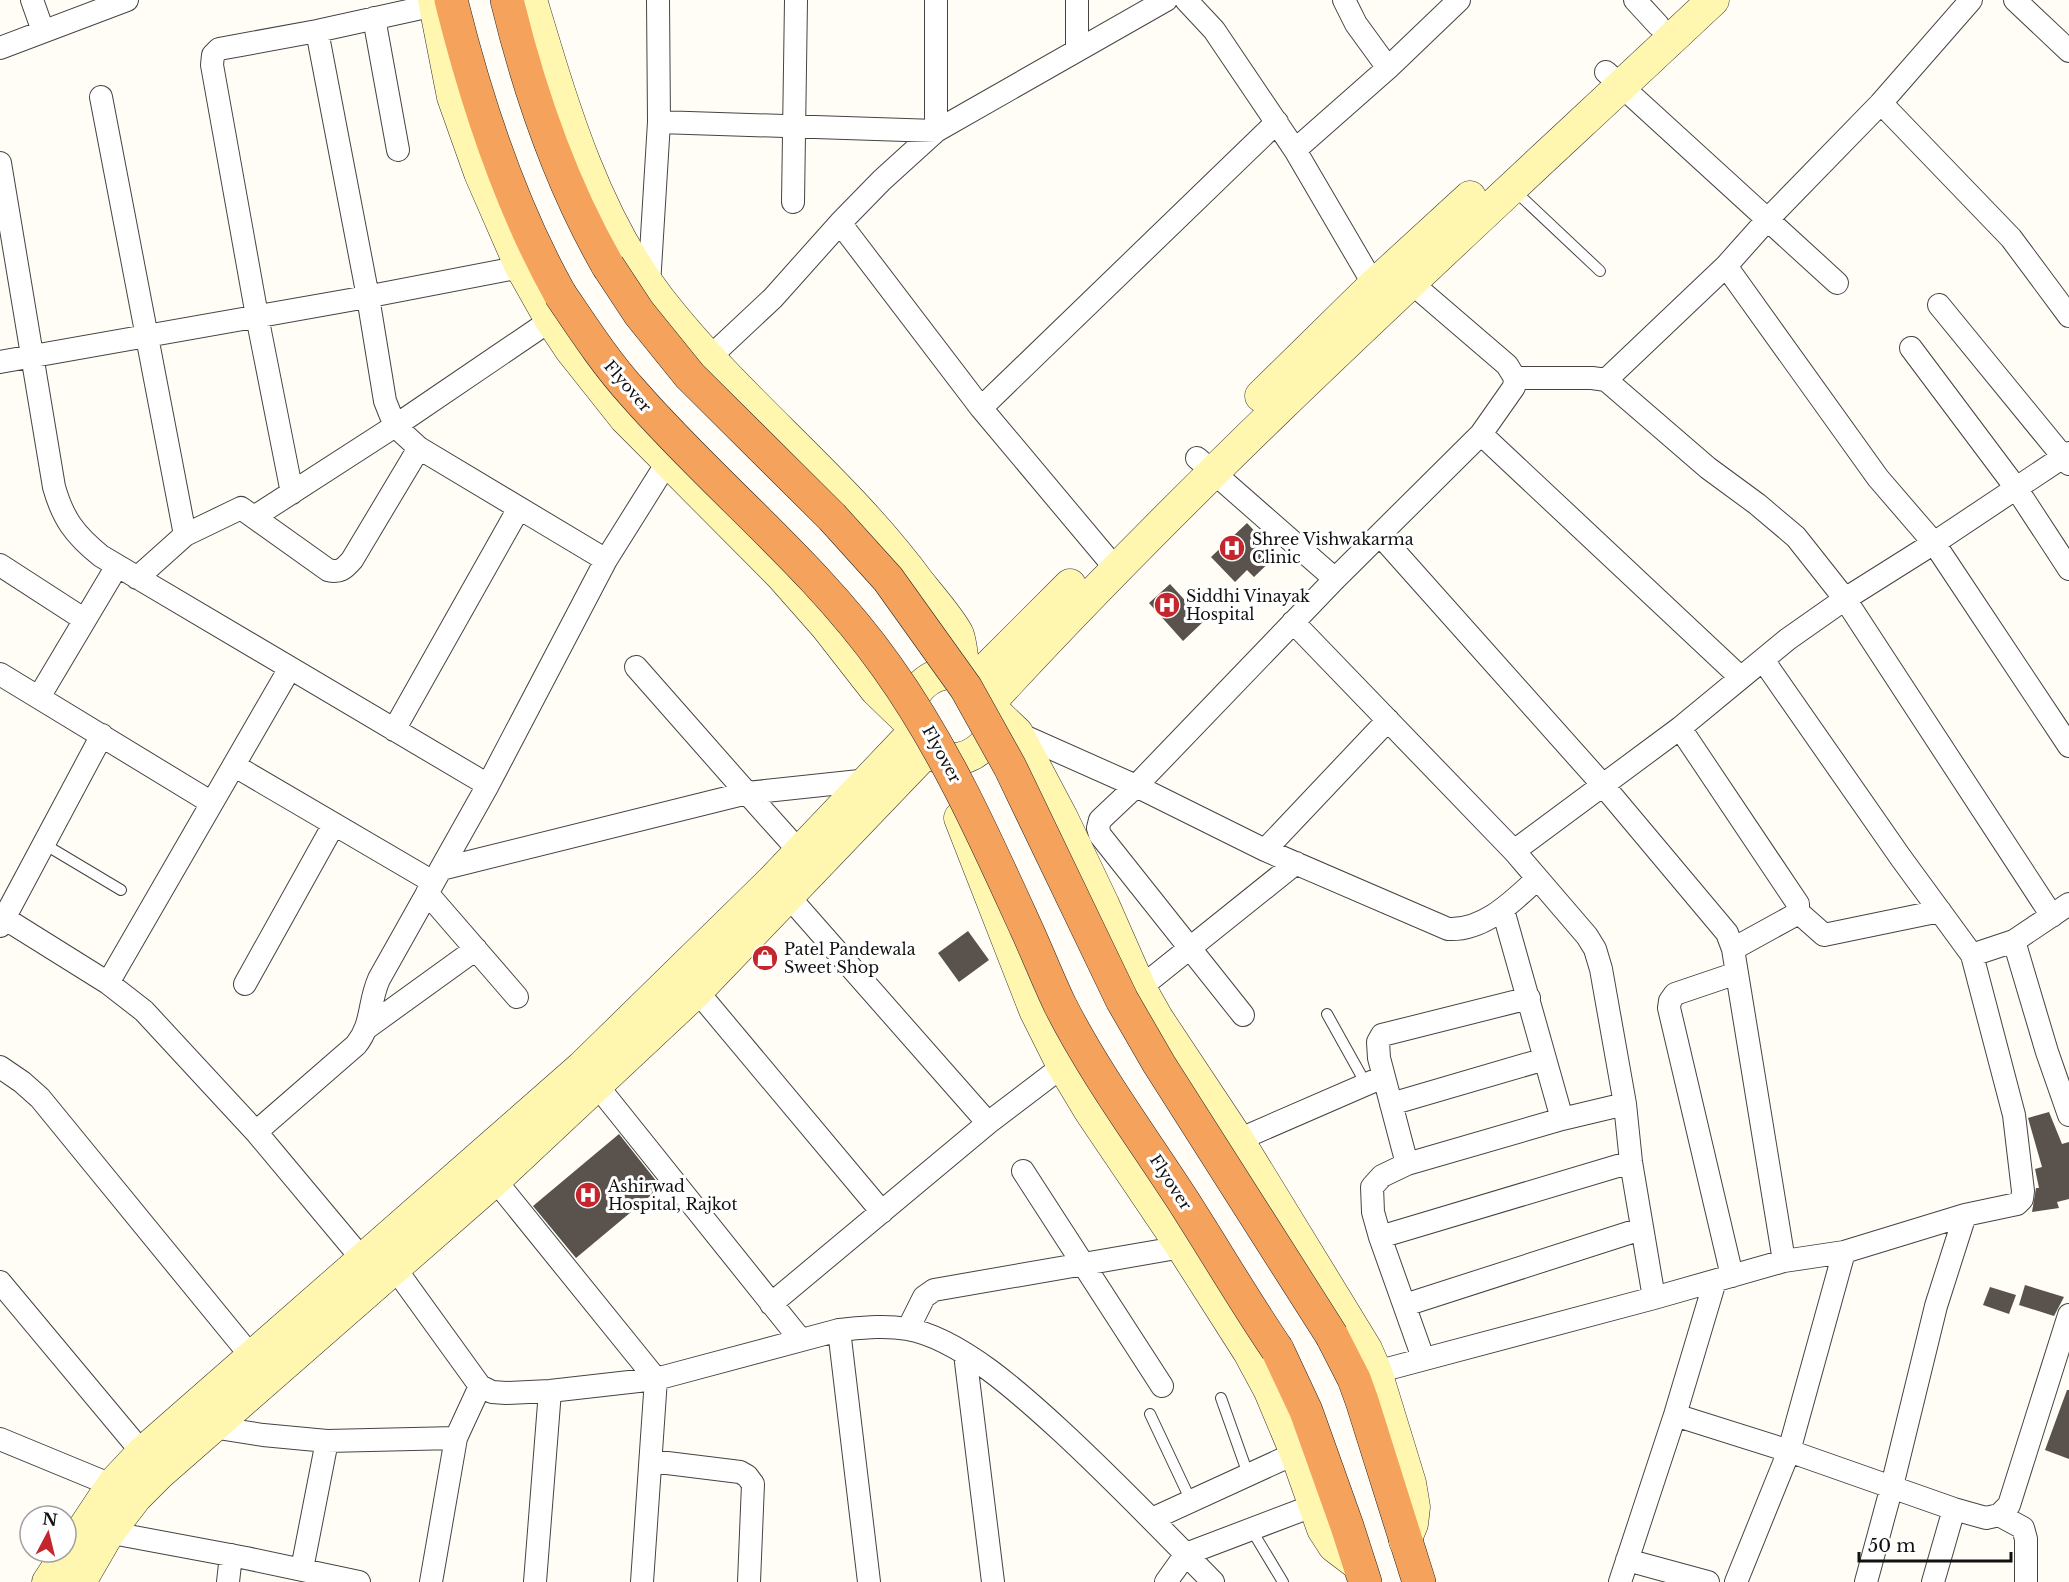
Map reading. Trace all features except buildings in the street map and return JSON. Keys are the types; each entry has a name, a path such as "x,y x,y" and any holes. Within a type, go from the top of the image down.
{"highway":[{"path":"507,0 517,40 552,147 580,211 608,266 639,313 690,376 832,517 888,579 966,688 1010,766 1122,1000 1159,1064 1332,1336 1354,1378 1419,1582"},
{"name":"Flyover","path":"440,2 463,51 500,162 537,248 555,307 679,443 840,605 887,667 933,736 956,780 1059,1003 1084,1050 1277,1349 1306,1411 1362,1573"}],"main road":[{"path":"440,2 446,68 480,173 522,267 555,307 596,383 626,418 782,575 876,690 921,740 944,758 957,759 970,755 981,748 994,725 958,634 892,545 710,357 649,285 624,244 597,190 559,92 531,0"},
{"path":"1393,278 1511,188 1613,79 1658,24 1684,0"},
{"path":"982,692 1109,561 1393,278 1613,79 1713,0"},
{"path":"1362,1573 1334,1546 1323,1529 1296,1452 1270,1391 1249,1352 1182,1247 1089,1111 1035,1010 909,707 915,693 924,683 937,676 950,673 982,692 1017,733 1103,903 1140,988 1352,1324 1376,1372 1410,1483 1414,1507 1412,1524 1405,1541"},
{"path":"151,1463 212,1427 495,1180 682,971 869,780 921,740"},
{"path":"48,1582 96,1530 125,1490 251,1356 363,1260 697,991 789,897 921,740"},
{"path":"80,1582 96,1530"}],"street":[{"path":"32,0 43,31"},
{"path":"0,48 127,0"},
{"path":"649,285 659,122 658,0"},
{"path":"793,202 796,0"},
{"path":"936,0 936,131"},
{"path":"1077,0 1077,50"},
{"path":"710,357 773,298 882,180 936,131 1166,0"},
{"path":"1186,0 1214,30 1296,150 1393,278 1507,365 1515,378 1514,387 1481,434 1335,579 1136,786 1100,820 1098,828 1100,835 1243,1015"},
{"path":"1344,0 1356,24 1388,68"},
{"path":"1296,150 1388,68 1459,0"},
{"path":"1635,0 1658,24"},
{"path":"1606,380 1726,266 1767,220 1881,103 1971,0"},
{"path":"2015,0 2069,51"},
{"path":"292,493 257,316 212,65 213,55 219,49 317,31 440,2"},
{"path":"374,18 398,150"},
{"path":"317,31 368,297 385,401 395,426 419,448 606,560"},
{"path":"1613,79 1837,284"},
{"path":"101,97 185,535"},
{"path":"1881,103 2011,238 2069,316"},
{"path":"659,122 936,131"},
{"path":"981,408 1277,122"},
{"path":"0,163 54,487 60,508 70,526 83,542 117,566 488,786"},
{"path":"840,223 981,408 1109,561"},
{"path":"1726,266 1878,478 1934,543 2069,746"},
{"path":"0,362 368,297 522,267"},
{"path":"1514,851 1680,728 1788,639 1845,599 2016,488 2067,458 1939,306"},
{"path":"254,517 395,426 555,307"},
{"path":"1911,348 2016,488 2069,569"},
{"path":"1515,378 1606,380 1708,468 1774,517 1796,537 1845,599 2060,910 2014,940 1972,955"},
{"path":"1481,434 1740,677"},
{"path":"137,578 185,535 241,508 328,570 343,571 352,560 419,448"},
{"path":"368,1027 370,1005 376,986 488,786 606,560 668,461"},
{"path":"1204,466 1335,579"},
{"path":"394,730 519,508"},
{"path":"1380,535 1602,784 1727,933 1733,948 1784,1261"},
{"path":"0,565 85,620"},
{"path":"39,697 117,566"},
{"path":"1293,622 1514,851 1587,936 1595,950 1601,969 1624,1104 1641,1229 1654,1298"},
{"path":"1376,1372 1784,1261 1844,1252 1965,1215 2017,1204 2022,1199 2024,1191 2014,1115 1972,955 1763,660"},
{"path":"636,667 800,852"},
{"path":"108,983 290,668"},
{"path":"1,677 39,697 212,802"},
{"path":"1265,850 1388,720"},
{"path":"1680,728 1795,897 1798,912 1824,935 1940,911"},
{"path":"1017,733 1136,786 1265,850 1448,929 1458,930 1469,927 1503,910 1537,879"},
{"path":"102,735 2,922 108,983 144,1011 256,1132 363,1260"},
{"path":"235,766 434,882 476,949 517,997"},
{"path":"434,882 747,793 869,780"},
{"path":"245,984 334,824"},
{"path":"1140,988 1296,863"},
{"path":"789,897 988,1123"},
{"path":"1503,910 1562,1119"},
{"path":"1733,948 1798,912"},
{"path":"2014,940 2047,1052 2069,1115"},
{"path":"256,1132 356,1045 368,1027 476,949"},
{"path":"1620,1582 1723,1278 1669,1008 1670,1001 1675,994 1737,973"},
{"path":"697,991 882,1212"},
{"path":"1407,1164 1391,1104 1375,1080 1378,1042 1382,1035 1529,998"},
{"path":"1391,1104 1545,1059"},
{"path":"771,1304 988,1123 1063,1066"},
{"path":"0,1067 40,1098 251,1356"},
{"path":"589,1076 800,1339"},
{"path":"1238,1140 1375,1080"},
{"path":"1423,1358 1380,1237 1373,1212 1372,1187 1382,1176 1407,1164 1562,1119 1624,1104"},
{"path":"1380,1237 1631,1162"},
{"path":"1023,1171 1162,1386"},
{"path":"495,1180 656,1379 642,1582"},
{"path":"1866,1582 1936,1306 1965,1215"},
{"path":"1405,1305 1641,1229"},
{"path":"908,1329 924,1298 934,1290 1182,1247"},
{"path":"1736,1582 1789,1450 1844,1252"},
{"path":"394,1268 480,1386 492,1392 550,1391 656,1379 839,1330 870,1327 908,1329 932,1338 964,1354 1021,1395 1117,1482 1213,1582"},
{"path":"0,1282 151,1463"},
{"path":"1675,1415 1789,1450 1954,1509 1986,1518 2000,1515 2009,1505 2069,1315"},
{"path":"839,1330 869,1582"},
{"path":"964,1354 993,1582"},
{"path":"431,1582 456,1438 480,1386"},
{"path":"535,1582 550,1391"},
{"path":"212,1427 327,1441 456,1438"},
{"path":"0,1438 125,1490"},
{"path":"302,1569 327,1441"},
{"path":"1152,1519 1296,1452"},
{"path":"651,1461 740,1472 747,1476 753,1484 748,1582"},
{"path":"1166,1582 1186,1554 1315,1505"},
{"path":"1933,1582 1954,1509"},
{"path":"2000,1515 2023,1528 2026,1539 2026,1582"},
{"path":"96,1530 302,1569 346,1581"},
{"path":"228,1582 231,1555"},
{"path":"1627,1560 1708,1582"}],"lane":[{"path":"1511,188 1600,270"},
{"path":"44,844 121,890"},
{"path":"1327,1014 1375,1080"},
{"path":"1221,1398 1248,1474"},
{"path":"1150,1414 1191,1501"},
{"path":"1251,1528 1283,1582"}],"place":[{"name":"Shree Vishwakarma Clinic","path":"1232,548"},
{"name":"Siddhi Vinayak Hospital","path":"1167,605"},
{"name":"Patel Pandewala Sweet Shop","path":"765,958"},
{"name":"Ashirwad Hospital, Rajkot","path":"588,1195"}]}
